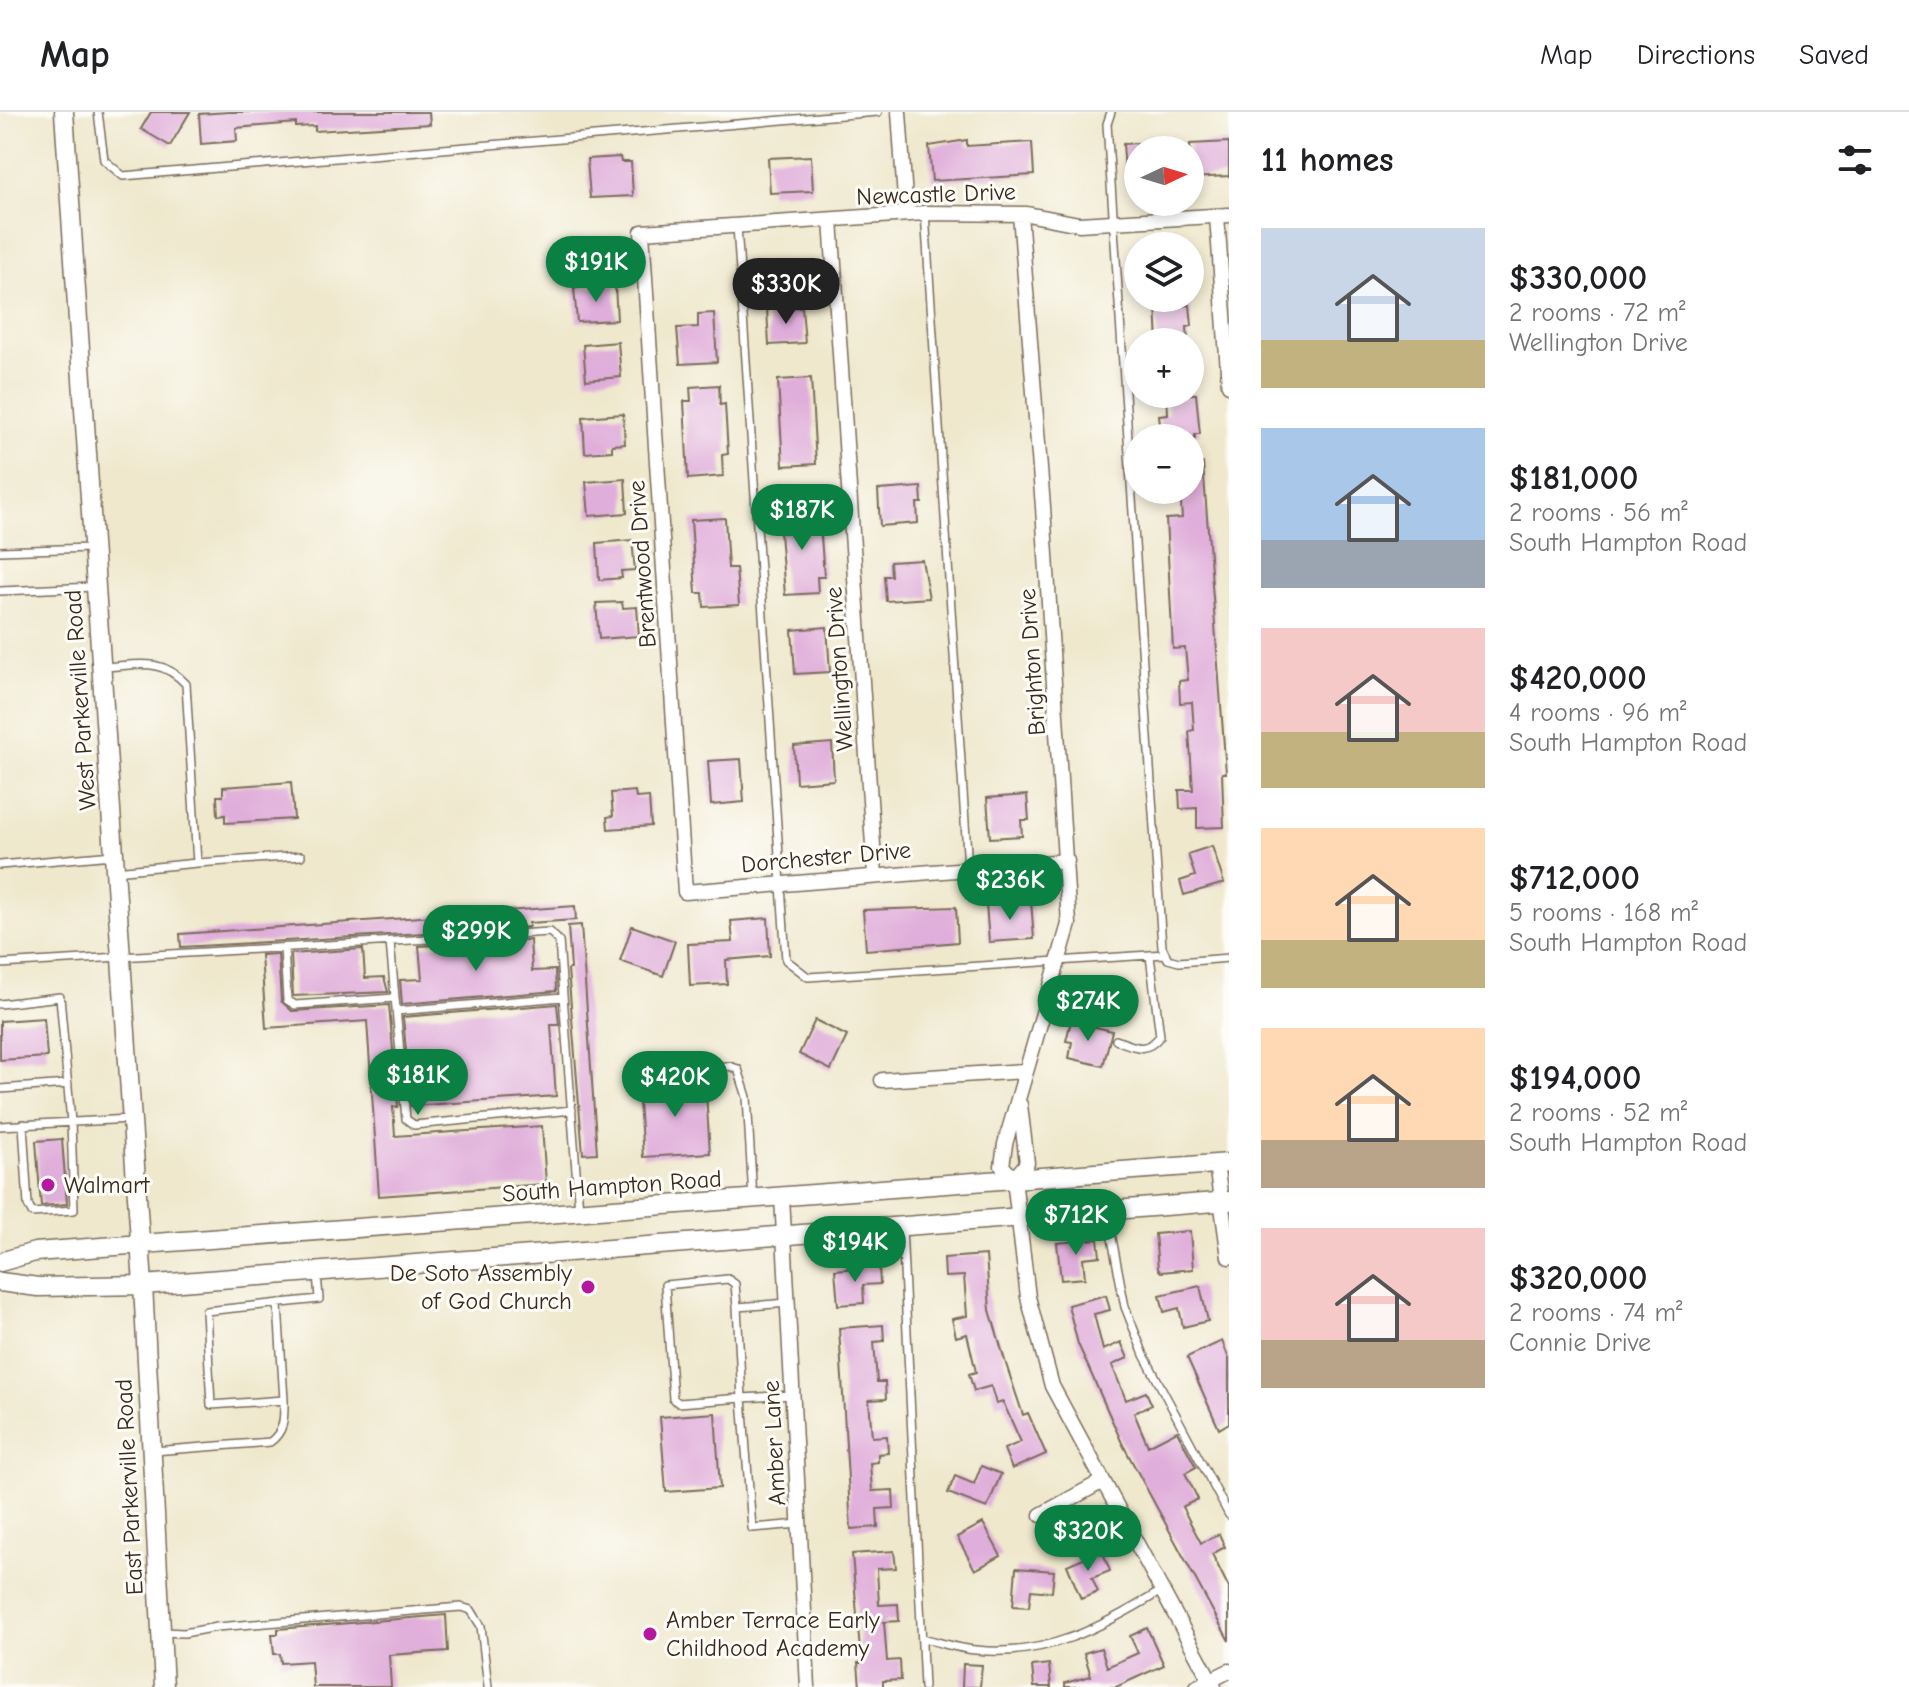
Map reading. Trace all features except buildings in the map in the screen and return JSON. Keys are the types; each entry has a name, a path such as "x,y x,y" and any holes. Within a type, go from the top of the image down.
{"main road":[{"name":"West Parkerville Road","path":"64,112 143,1285"},
{"name":"South Hampton Road","path":"0,1262 35,1252 1223,1164"},
{"path":"0,1282 38,1287 143,1285 1224,1201"},
{"name":"East Parkerville Road","path":"143,1285 164,1687"}],"street":[{"path":"899,112 906,214"},
{"name":"Newcastle Drive","path":"642,232 925,213 1020,214 1079,224 1223,215"},
{"name":"Brighton Drive","path":"1019,1100 1027,1163 1014,1179 1002,1166 1005,1144 1069,924 1020,214"},
{"path":"1223,215 1229,385"},
{"name":"Wellington Drive","path":"831,220 875,875"},
{"name":"Brentwood Drive","path":"642,232 685,892"},
{"name":"Dorchester Drive","path":"685,892 1067,861"},
{"path":"882,1080 1025,1071"},
{"path":"1223,1164 1229,1257"},
{"path":"1014,1179 1028,1297 1052,1386 1161,1591 1207,1685 1229,1671"},
{"name":"Amber Lane","path":"782,1197 808,1687"},
{"path":"1041,1515 1101,1482"}],"lane":[{"path":"98,112 104,160 123,176 878,112"},
{"path":"1108,112 1162,947 1165,954 1179,962 1229,958"},
{"path":"925,213 968,868"},
{"path":"737,226 786,960 808,977 1165,954"},
{"path":"0,551 93,548"},
{"path":"0,591 96,587"},
{"path":"102,667 158,664 173,669 186,684 197,863"},
{"path":"0,865 218,864 301,856"},
{"path":"0,964 550,932 559,941 579,1212"},
{"path":"390,942 406,1119 414,1125 572,1110"},
{"path":"284,948 287,1000 295,1005 395,998"},
{"path":"1116,1040 1142,1049 1152,1046 1160,1036 1150,956"},
{"path":"0,1004 60,997 76,1202 68,1213 32,1213 28,1205 23,1124"},
{"path":"396,1011 563,997"},
{"path":"653,1070 729,1066 738,1069 747,1097 753,1199"},
{"path":"0,1089 68,1084"},
{"path":"0,1126 132,1119"},
{"path":"1107,1210 1125,1307 1144,1355 1229,1515"},
{"path":"902,1226 924,1687"},
{"path":"284,1400 211,1405 206,1311 319,1299 317,1271"},
{"path":"794,1395 742,1398 679,1403 673,1399 665,1285 728,1279 735,1284 742,1398 752,1528 801,1523"},
{"path":"737,1307 788,1303"},
{"path":"152,1451 270,1442 279,1435 285,1422 278,1305"},
{"path":"922,1638 976,1650 1029,1650 1107,1624 1161,1591"},
{"path":"161,1632 184,1633 217,1627 461,1607 471,1610 481,1626 488,1687"}],"place":[{"name":"Walmart","path":"48,1185"},
{"name":"De Soto Assembly of God Church","path":"588,1287"},
{"name":"Amber Terrace Early Childhood Academy","path":"650,1634"}]}
